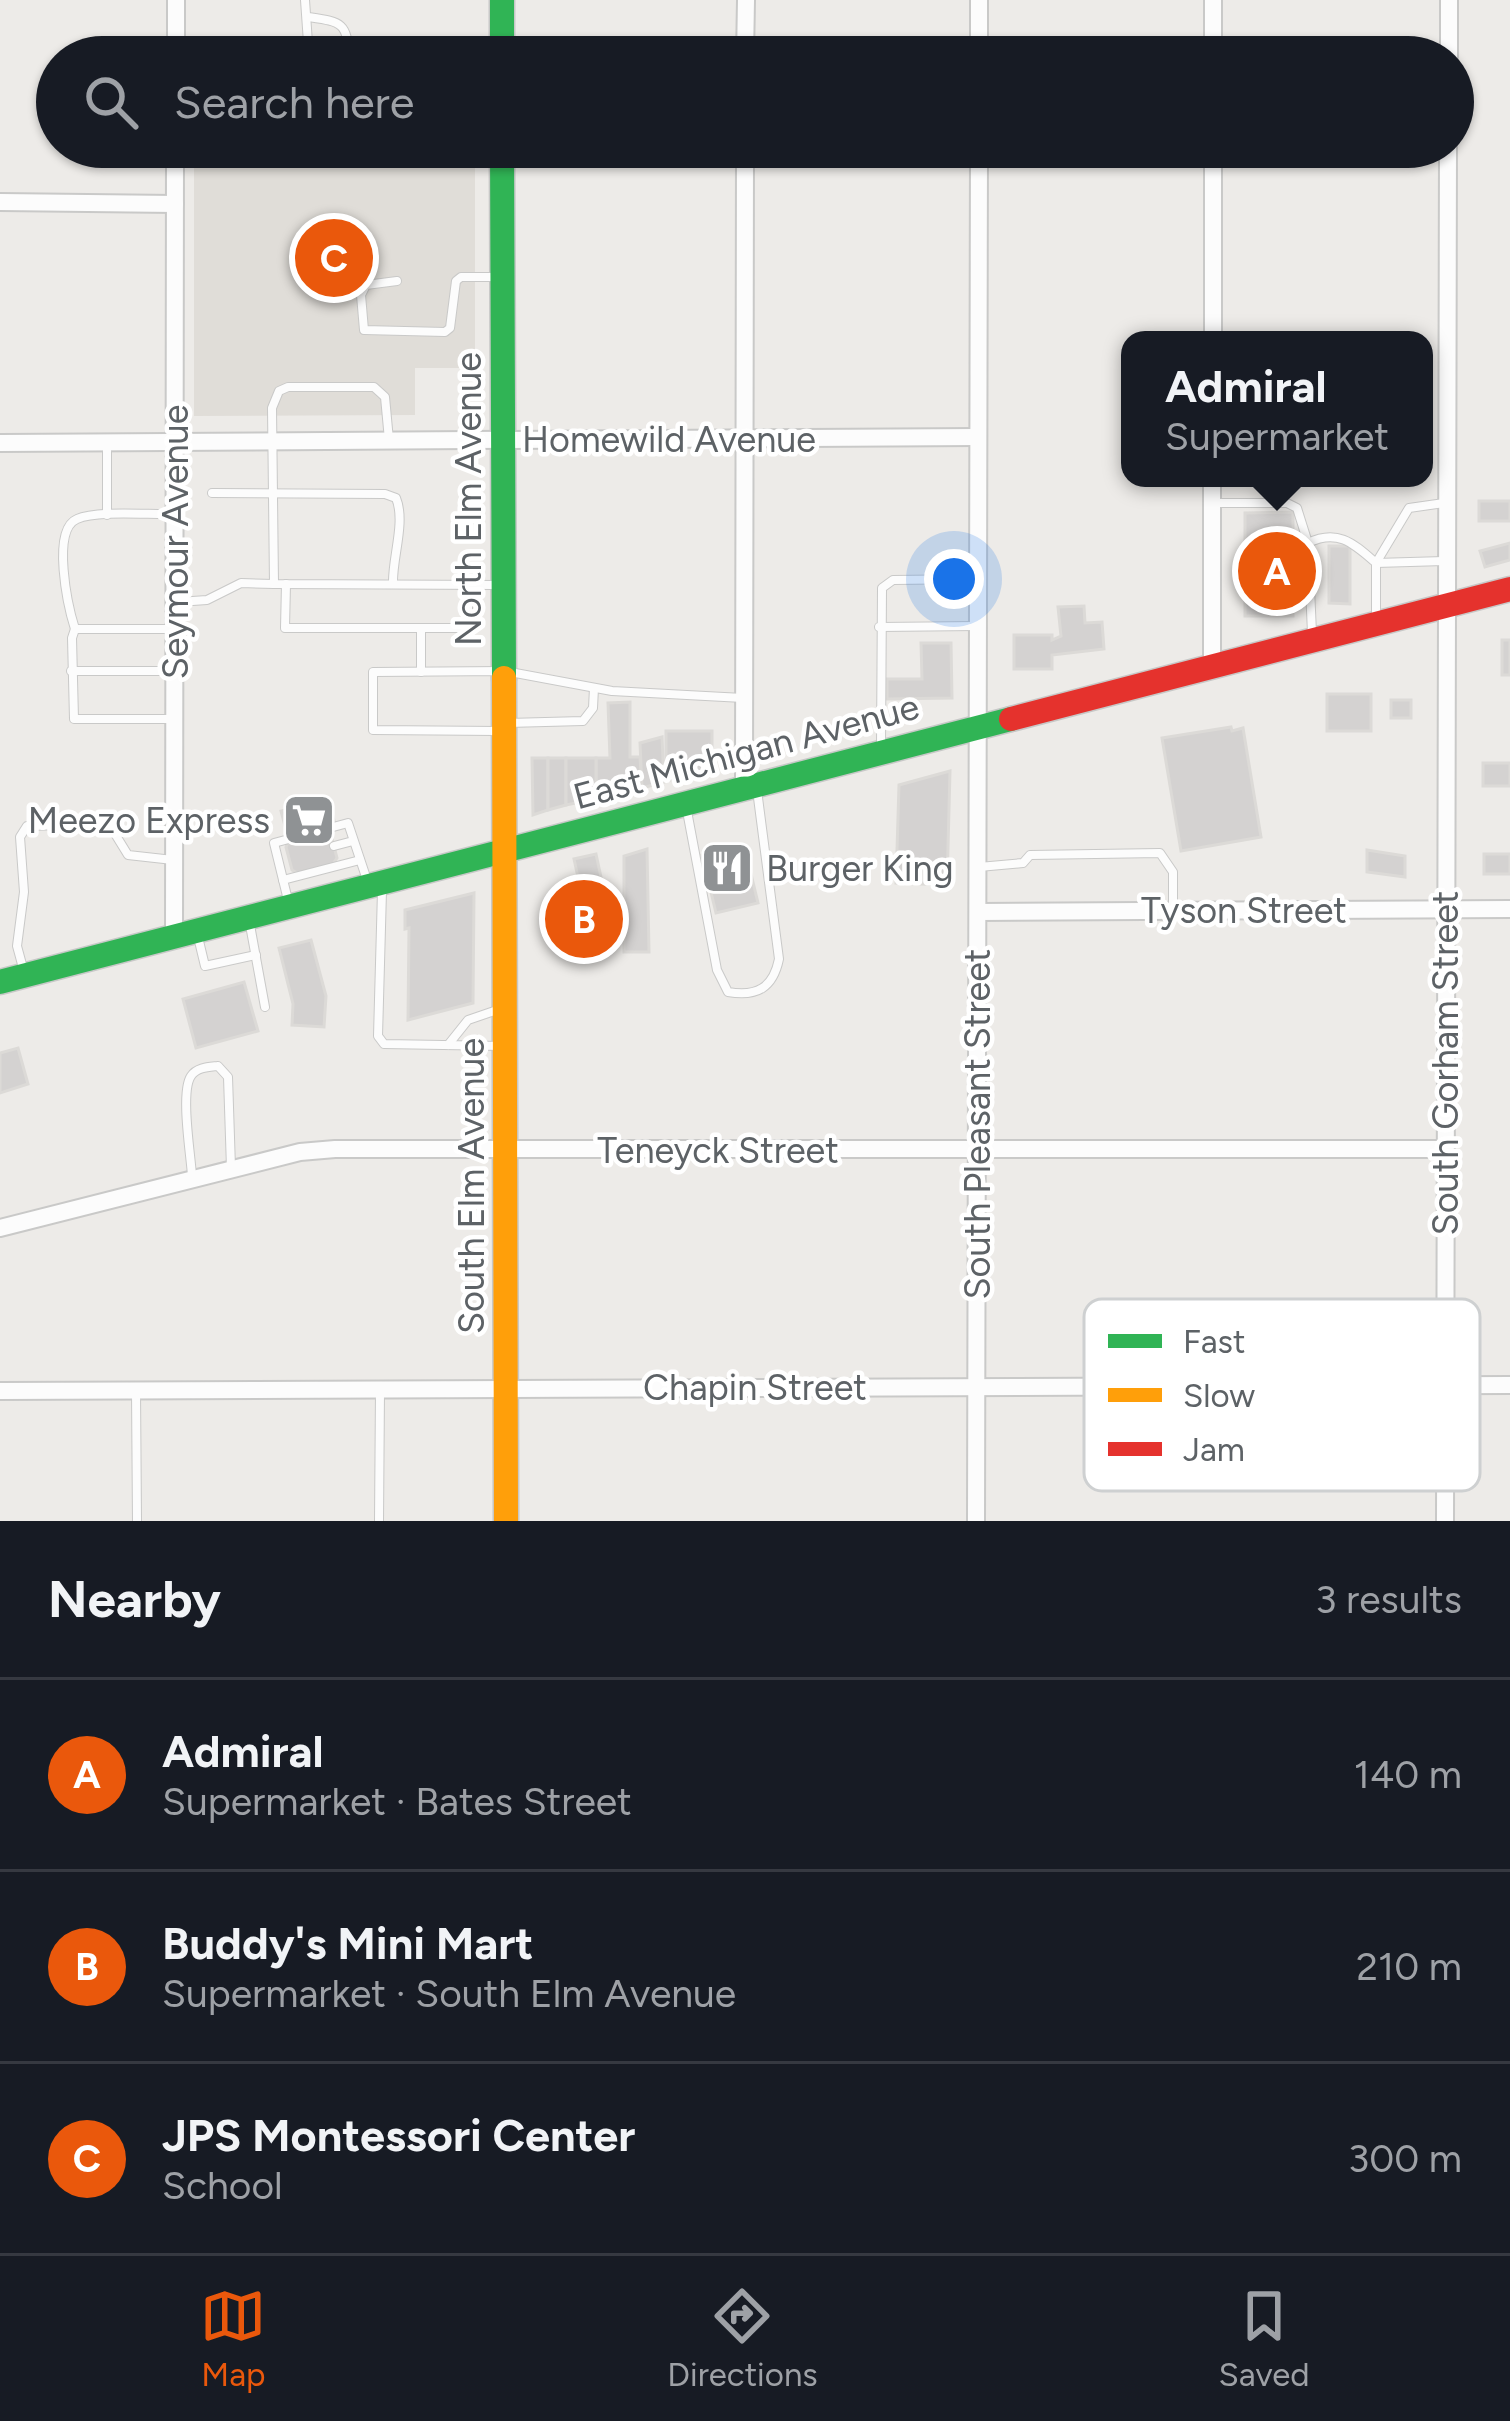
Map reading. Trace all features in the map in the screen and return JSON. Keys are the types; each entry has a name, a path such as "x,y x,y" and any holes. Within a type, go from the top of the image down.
{"main road":[{"path":"502,0 502,36"},
{"name":"North Elm Avenue","path":"502,168 507,851"},
{"name":"East Michigan Avenue","path":"12,979 1510,589"},
{"name":"South Elm Avenue","path":"506,1521 507,851"}],"street":[{"path":"176,0 176,36"},
{"path":"746,0 746,36"},
{"path":"979,0 979,36"},
{"path":"1213,36 1214,0"},
{"path":"1449,0 1449,36"},
{"name":"Seymour Avenue","path":"175,168 174,860 185,934"},
{"path":"745,168 744,698 750,787"},
{"name":"South Pleasant Street","path":"976,1521 979,168"},
{"path":"1213,168 1213,331"},
{"name":"South Gorham Street","path":"1445,1299 1448,168"},
{"path":"0,202 175,204"},
{"name":"Homewild Avenue","path":"0,443 978,437"},
{"path":"1212,487 1212,666"},
{"name":"Tyson Street","path":"978,912 1510,909"},
{"name":"Teneyck Street","path":"0,1228 300,1152 335,1149 1445,1148"},
{"name":"Chapin Street","path":"0,1390 1084,1387"},
{"name":"South Gorham Street","path":"1444,1491 1444,1521"}],"lane":[{"path":"305,0 308,36"},
{"path":"308,17 335,21 348,36"},
{"path":"397,281 366,285 361,295 364,330 445,332 450,328 452,295 460,277 503,277"},
{"path":"274,584 272,408 279,391 364,385 381,391 389,440"},
{"path":"107,442 107,515"},
{"path":"212,493 385,494 396,498 400,517 393,584"},
{"path":"1212,503 1287,503 1297,508 1308,543 1312,640"},
{"path":"1376,624 1376,563 1408,508 1446,503"},
{"path":"175,514 77,518 64,532 66,600 75,629 74,719 175,719"},
{"path":"1308,543 1322,536 1345,537 1376,563 1446,561"},
{"path":"881,752 879,592 885,583 978,579"},
{"path":"175,602 206,600 241,583 504,585"},
{"path":"286,584 285,628 468,628 467,585"},
{"path":"879,627 977,626"},
{"path":"421,628 421,671"},
{"path":"75,629 175,629"},
{"path":"71,671 175,671"},
{"path":"594,688 592,708 583,722 373,730 373,672 505,671 594,688 744,698"},
{"path":"686,804 717,970 728,992 744,995 765,989 775,976 778,959 750,787"},
{"path":"12,979 24,892 20,837 27,826 104,824 128,855 174,860"},
{"path":"290,907 284,859 274,843 347,824 360,860 376,885 378,1036 384,1044 507,1046"},
{"path":"334,846 353,841"},
{"path":"978,867 1024,862 1030,855 1160,853 1173,872 1173,911"},
{"path":"283,880 360,860"},
{"path":"249,917 266,1007"},
{"path":"185,934 205,966 256,955"},
{"path":"448,1045 468,1020 507,1007"},
{"path":"193,1178 187,1091 191,1076 202,1068 218,1066 228,1077 231,1170"},
{"path":"379,1521 380,1388"},
{"path":"136,1389 137,1521"}],"shaded area":[{"path":"194,168 475,168 475,368 415,368 415,415 194,416"}],"building":[{"path":"1479,501 1510,501 1510,521 1479,521"},
{"path":"1293,512 1293,616 1245,616 1245,513"},
{"path":"1510,543 1510,560 1485,567 1480,551"},
{"path":"1329,546 1350,546 1350,604 1329,603"},
{"path":"1084,606 1085,623 1102,622 1104,649 1052,655 1052,669 1014,669 1014,635 1052,635 1052,640 1061,636 1058,607"},
{"path":"1502,640 1510,640 1510,675 1502,675"},
{"path":"921,643 951,643 952,698 887,699 887,679 922,679"},
{"path":"1327,694 1371,694 1371,731 1327,731"},
{"path":"1391,700 1411,700 1411,718 1391,718"},
{"path":"630,702 630,757 640,757 642,788 596,799 596,758 610,758 608,703"},
{"path":"1231,727 1232,731 1243,728 1261,837 1181,851 1162,738"},
{"path":"666,731 712,731 712,769 666,781"},
{"path":"662,737 664,782 642,788 640,743"},
{"path":"532,758 548,758 548,810 533,815"},
{"path":"548,758 566,758 566,805 548,810"},
{"path":"566,758 596,758 596,799 566,805"},
{"path":"1483,763 1510,763 1510,786 1483,786"},
{"path":"950,771 947,885 896,883 899,785"},
{"path":"328,799 335,824 288,837 281,811"},
{"path":"323,831 331,835 337,858 332,865 299,874 292,870 286,847 289,840"},
{"path":"744,845 758,903 716,913 702,855"},
{"path":"647,849 649,952 624,952 624,856"},
{"path":"1367,850 1405,856 1405,877 1367,872"},
{"path":"596,854 604,891 582,896 574,859"},
{"path":"1484,854 1510,854 1510,874 1484,874"},
{"path":"474,893 473,1003 408,1020 405,910"},
{"path":"587,901 612,929 594,942 587,932 571,944 557,923"},
{"path":"311,940 326,996 324,1027 292,1025 293,1004 279,948"},
{"path":"244,982 258,1031 196,1048 183,999"},
{"path":"18,1048 28,1084 0,1093 0,1053"}],"traffic: fast":[{"path":"502,0 502,36"},
{"path":"502,168 504,678"},
{"path":"0,982 1011,719"}],"traffic: slow":[{"path":"504,678 506,1521"}],"traffic: jam":[{"path":"1011,719 1510,589"}],"place":[{"name":"JPS Montessori Center","path":"334,258"},
{"name":"Admiral","path":"1277,571"},
{"name":"Meezo Express","path":"309,820"},
{"name":"Burger King","path":"727,868"},
{"name":"Buddy's Mini Mart","path":"584,919"}]}
